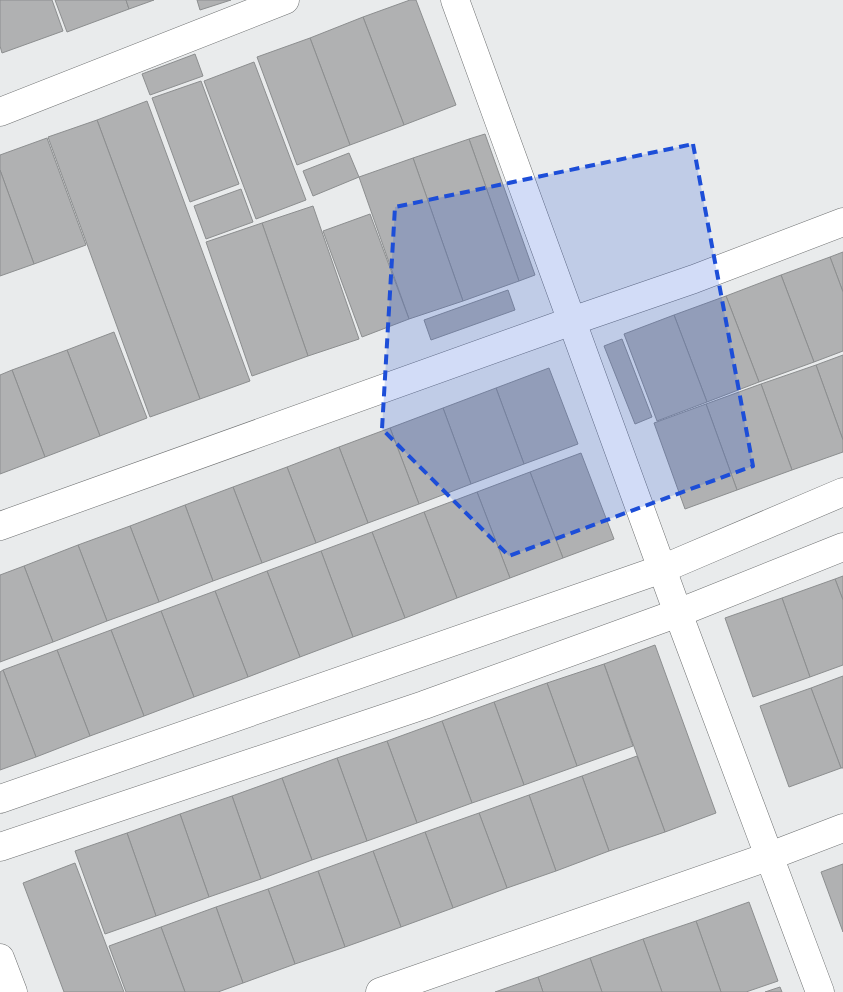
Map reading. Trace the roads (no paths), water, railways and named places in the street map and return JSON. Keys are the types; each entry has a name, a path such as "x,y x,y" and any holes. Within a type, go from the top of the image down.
{"street":[{"path":"0,112 285,0"},
{"path":"455,0 678,613 820,992"},
{"path":"0,526 694,279 843,222"},
{"path":"0,799 662,568 843,492"},
{"path":"0,847 424,705 678,613 843,548"},
{"path":"380,992 770,856 843,828"},
{"path":"0,958 13,992"}]}
